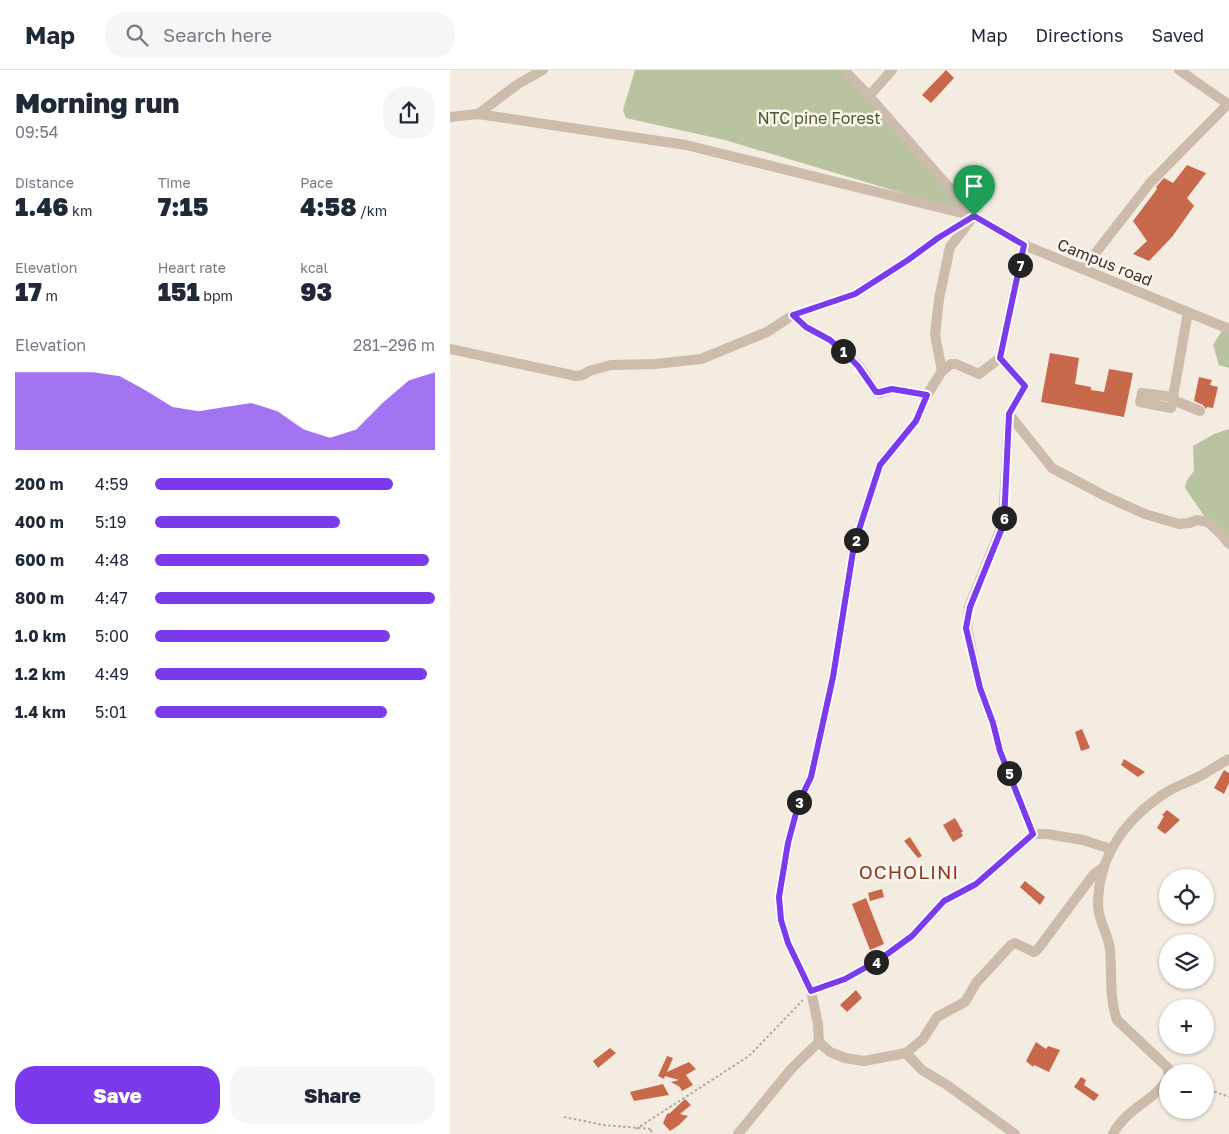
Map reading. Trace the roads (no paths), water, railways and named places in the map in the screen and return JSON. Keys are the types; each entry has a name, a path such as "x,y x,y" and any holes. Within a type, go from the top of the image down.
{"street":[{"path":"478,114 518,84 543,70"},
{"path":"844,70 974,216"},
{"path":"869,96 892,70"},
{"path":"1083,269 1150,183 1227,102 1179,70"},
{"path":"450,117 478,114 686,144 974,216"},
{"path":"450,349 576,376 611,365 655,364 701,359 767,332 793,315 855,294 974,216"},
{"path":"942,371 935,335 939,299 950,247 974,216"},
{"name":"Campus road","path":"974,216 1024,245 1229,329"},
{"path":"1024,245 1000,358 979,374 956,364 951,364 942,371 927,395 916,421 880,465 854,545 833,677 811,777 799,802 788,843 779,897 781,920 788,943 811,991 818,1024 819,1042 830,1052 845,1058 864,1061 906,1053 923,1038 938,1017 965,1002 976,983 1011,945 1015,943 1034,952 1038,949 1090,880 1104,867"},
{"path":"1188,312 1173,397 1142,393 1140,402 1171,408 1173,400 1200,411"},
{"path":"793,315 806,327 830,340 846,354 858,366 876,392 892,389 927,395"},
{"path":"1000,358 1025,386 1009,414 1004,523 970,607 966,628 980,688 993,723 1000,751 1033,834"},
{"path":"1009,414 1052,468 1105,496 1145,514 1180,524 1197,520 1208,522 1229,544"},
{"path":"1164,1064 1117,1020 1113,1010 1109,946 1098,907 1099,887 1111,849 1125,829 1149,804 1167,791 1229,759"},
{"path":"811,991 845,979 879,960 912,936 944,901 976,884 1033,834 1047,834 1083,840 1111,849"},
{"path":"738,1134 792,1068 819,1042"},
{"path":"906,1053 922,1070 947,1085 1015,1134"},
{"path":"1114,1134 1118,1124 1159,1088"}],"district":[{"name":"OCHOLINI","path":"909,871"}],"park label":[{"name":"NTC pine Forest","path":"819,118"}]}
